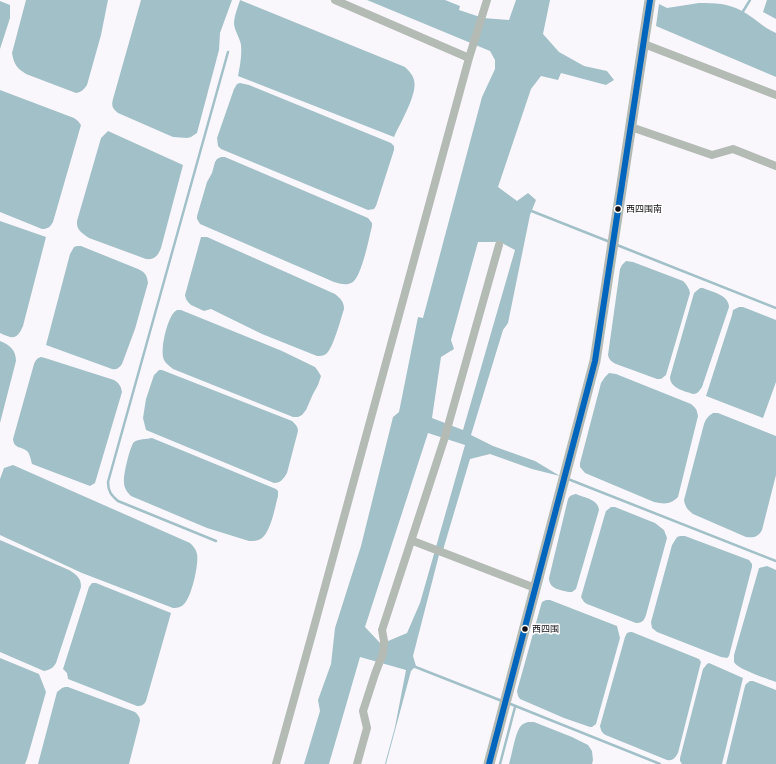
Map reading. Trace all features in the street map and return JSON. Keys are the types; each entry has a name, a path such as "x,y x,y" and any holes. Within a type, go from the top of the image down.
{"street":[{"path":"335,0 469,58"},
{"path":"276,764 469,58 487,0"},
{"path":"489,764 595,361 650,0"},
{"path":"644,44 776,95"},
{"path":"631,127 712,156 733,149 776,166"},
{"path":"357,764 367,728 363,711 383,653 384,641 382,630 444,440 499,245"},
{"path":"413,541 536,588"}],"water":[{"path":"26,0 108,0 101,35 87,85 81,91 76,93 26,74 16,66 12,53"},
{"path":"141,0 232,0 220,33 219,50 197,133 191,137 173,137 118,113 113,107 113,99"},
{"path":"240,0 405,67 413,76 415,86 408,108 394,137 238,76 241,45 234,24 235,15"},
{"path":"367,0 445,0 460,6 459,10 483,18 509,20 516,0 550,0 543,34 559,52 584,66 607,71 614,80 606,85 561,73 558,80 541,76 531,89 498,187 517,201 528,193 536,200 530,215 508,323 503,330 471,435 493,446 535,461 560,476 532,469 490,454 470,459 443,550 439,555 413,656 416,666 411,671 386,764 406,670 360,657 329,764 304,764 320,711 318,700 331,664 335,628 361,546 393,417 399,412 418,317 423,318 482,97 495,69 495,60 490,51","holes":["478,242 500,242 515,250 463,430 432,418 441,357 454,349 451,340","428,433 465,445 420,603 407,633 381,644 365,627"]},
{"path":"767,0 776,0 776,19 763,12"},
{"path":"0,1 10,5 10,18 0,49"},
{"path":"699,3 721,4 737,8 776,33 776,77 656,26 659,4 667,8"},
{"path":"240,83 249,85 391,143 394,146 394,150 374,209 368,210 221,149 218,146 217,138 234,89 237,84"},
{"path":"0,90 74,118 81,125 53,222 46,229 42,229 0,212"},
{"path":"108,131 183,165 161,248 159,253 151,259 146,259 89,238 77,227 77,221 101,138"},
{"path":"221,157 225,157 368,218 372,223 369,239 362,264 353,282 341,284 334,282 200,224 197,216 207,182 212,173 215,162"},
{"path":"0,221 46,237 23,326 19,334 14,337 0,333"},
{"path":"201,237 207,237 339,297 343,302 344,309 329,351 323,356 317,356 262,334 211,309 204,311 191,305 186,299 185,295"},
{"path":"81,246 138,269 145,274 147,278 148,283 135,329 122,364 117,369 112,369 46,345 70,254 74,247"},
{"path":"626,261 633,262 683,281 690,291 666,375 661,379 657,379 616,364 608,357 620,269"},
{"path":"700,288 723,297 728,303 729,307 702,387 697,393 693,394 672,384 670,377 694,293"},
{"path":"743,307 776,320 776,382 763,418 706,396 733,310"},
{"path":"177,310 181,310 282,351 315,367 321,376 306,410 302,415 293,417 173,369 167,364 163,356 164,338 172,315"},
{"path":"0,341 12,348 16,361 0,423"},
{"path":"41,357 114,380 121,388 122,392 95,483 90,486 32,464 30,455 27,451 16,446 14,442 13,439 34,364 38,358"},
{"path":"159,370 292,421 297,426 298,431 287,473 283,478 279,482 274,483 146,430 143,418 146,399 154,375"},
{"path":"609,373 616,374 691,404 696,409 698,416 678,497 670,503 654,502 585,473 580,467 601,383"},
{"path":"713,413 718,413 776,436 776,475 762,530 756,536 746,537 693,514 685,505 684,500 704,424 707,418"},
{"path":"152,438 276,489 278,491 278,496 268,530 265,535 259,540 249,541 207,528 131,496 126,490 124,479 132,445 136,441"},
{"path":"13,465 190,543 197,552 197,565 192,587 185,603 180,607 173,608 82,573 0,535 0,479 4,468"},
{"path":"576,494 594,501 599,510 576,589 569,592 553,587 549,582 549,578 568,499 570,496"},
{"path":"611,507 615,507 655,523 664,530 667,538 646,615 644,620 640,623 636,623 587,604 581,597 606,511"},
{"path":"685,536 749,560 752,564 729,656 727,658 657,632 652,628 651,622 672,545 677,537"},
{"path":"0,540 69,570 76,575 80,581 81,587 56,663 48,670 44,671 0,652"},
{"path":"767,566 776,570 776,682 746,671 734,662 734,655 759,568"},
{"path":"92,583 96,583 171,613 146,701 142,705 137,706 68,679 67,673 63,669 89,587"},
{"path":"550,600 617,626 620,638 596,724 592,727 564,718 520,699 518,696 517,691 541,605 542,602"},
{"path":"630,632 699,659 701,662 678,753 672,760 667,760 608,736 601,730 600,726 625,637 627,633"},
{"path":"0,658 39,674 46,692 25,764 0,764"},
{"path":"709,663 743,678 722,764 682,764 680,758 703,669"},
{"path":"750,681 776,690 776,764 726,764 745,686"},
{"path":"65,687 135,712 138,715 140,721 129,764 38,764 57,692"},
{"path":"528,722 534,722 588,745 592,751 592,764 509,764 518,730 522,725"}],"waterway":[{"path":"742,13 750,0"},
{"path":"216,541 118,501 110,493 108,482 228,52"},
{"path":"529,210 610,242"},
{"path":"617,245 776,308"},
{"path":"568,479 776,561"},
{"path":"413,666 502,701"},
{"path":"508,703 660,764"},
{"path":"500,764 515,707"}],"transit line":[{"path":"489,764 595,361 650,0"}],"place":[{"name":"西四围南","path":"618,209"},
{"name":"西四围","path":"525,629"}]}
